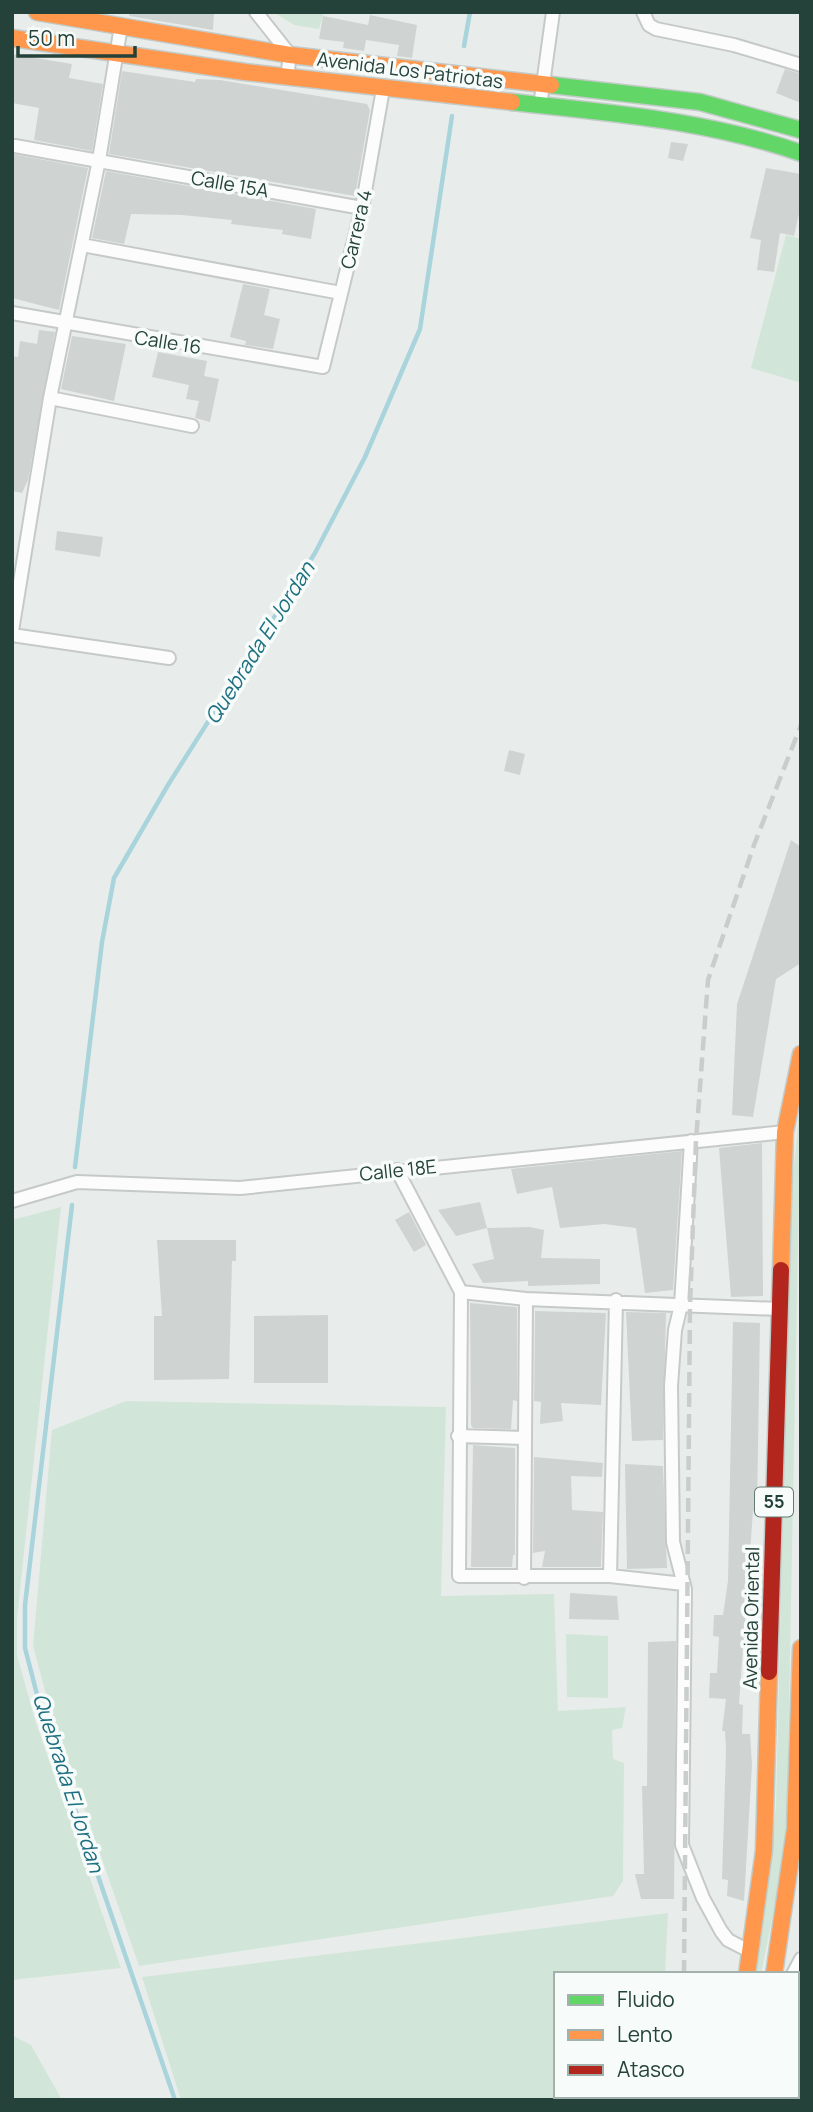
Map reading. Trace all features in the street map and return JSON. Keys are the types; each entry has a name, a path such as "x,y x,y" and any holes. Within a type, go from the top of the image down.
{"main road":[{"name":"Avenida Los Patriotas","path":"37,12 290,55 542,81 700,102 801,130"},
{"name":"Avenida Los Patriotas","path":"12,38 116,55 287,77 693,124 780,145 801,153"},
{"path":"409,92 412,68"},
{"name":"Avenida Oriental","path":"747,1972 764,1850 768,1778 785,1132 801,1054"},
{"path":"774,1972 795,1829 801,1648"}],"street":[{"path":"256,12 290,55 287,77"},
{"path":"540,106 553,12"},
{"path":"643,12 649,25 656,29 734,45 801,65"},
{"path":"121,26 99,160 50,398 12,633 169,658"},
{"name":"Carrera 4","path":"323,367 362,208 383,89"},
{"name":"Calle 15A","path":"15,146 362,208"},
{"path":"82,245 341,293"},
{"name":"Calle 16","path":"12,313 66,325 323,367"},
{"path":"50,398 192,426"},
{"name":"Calle 18E","path":"12,1201 77,1182 240,1188 785,1132"},
{"path":"691,1141 681,1305 675,1330 671,1386 673,1542 684,1584 682,1845 703,1898 721,1931 728,1940 751,1952"},
{"path":"397,1170 461,1292 459,1576 610,1576 684,1584"},
{"path":"461,1292 527,1299 616,1300 779,1309"},
{"path":"524,1578 527,1299"},
{"path":"610,1576 616,1300"},
{"path":"458,1436 524,1438"}],"green space":[{"path":"273,12 324,12 319,29 294,25"},
{"path":"786,235 801,239 801,383 751,368"},
{"path":"801,1091 787,1809 782,1870 761,1972 749,1972 771,1856 776,1806 790,1209"},
{"path":"61,1207 17,1618 17,1655 35,1720 121,1968 12,1980 12,1220"},
{"path":"126,1401 446,1407 441,1596 554,1594 558,1711 626,1707 622,1728 612,1730 613,1759 624,1763 623,1881 613,1896 139,1966 50,1709 33,1646 52,1430"},
{"path":"566,1634 608,1636 608,1698 567,1697"},
{"path":"668,1913 665,1972 554,1972 554,2098 639,2100 181,2100 142,1977"},
{"path":"801,1967 801,2100 740,2100 799,2098 798,1972"},
{"path":"12,2035 31,2045 62,2100 12,2100"}],"building":[{"path":"130,12 214,12 213,30 129,16"},
{"path":"370,15 417,25 412,58 397,56 399,45 366,40 364,51 343,48 344,42 319,39 323,16 368,25"},
{"path":"12,54 72,64 69,78 103,84 92,151 34,140 39,108 12,103"},
{"path":"785,69 801,74 801,103 776,93"},
{"path":"122,71 195,82 196,79 220,80 367,104 370,110 355,196 109,154"},
{"path":"671,142 688,144 683,161 668,158"},
{"path":"12,154 88,168 59,310 12,298"},
{"path":"766,168 801,174 801,205 794,236 780,233 774,272 757,270 761,240 750,238"},
{"path":"106,171 316,209 311,239 282,234 283,230 231,224 232,220 131,214 124,244 92,238"},
{"path":"243,284 270,289 264,315 280,319 273,349 245,345 246,341 230,337"},
{"path":"39,330 55,332 28,480 22,493 12,491 12,356 18,357 20,341 37,344"},
{"path":"72,336 126,344 114,401 61,389"},
{"path":"158,352 207,361 204,376 219,379 210,422 195,418 199,401 186,399 189,385 152,377"},
{"path":"57,531 103,537 100,557 55,550"},
{"path":"509,750 525,754 520,775 504,771"},
{"path":"791,840 801,847 801,963 776,979 753,1117 732,1115 737,1004"},
{"path":"762,1143 763,1296 731,1297 719,1148"},
{"path":"682,1151 673,1290 645,1293 636,1228 604,1224 560,1228 552,1187 517,1194 511,1169"},
{"path":"480,1202 487,1228 456,1236 438,1210"},
{"path":"409,1212 426,1245 414,1252 395,1220"},
{"path":"530,1227 544,1230 541,1258 600,1259 600,1284 528,1286 528,1281 483,1283 472,1264 494,1259 487,1228"},
{"path":"157,1240 236,1240 236,1261 232,1261 229,1379 154,1380 154,1316 162,1316"},
{"path":"470,1303 517,1307 517,1401 513,1400 511,1429 473,1428 471,1425"},
{"path":"535,1311 606,1313 601,1405 561,1403 563,1421 540,1424 541,1402 534,1401"},
{"path":"626,1312 666,1313 663,1440 632,1441"},
{"path":"328,1315 328,1383 254,1383 254,1316"},
{"path":"733,1322 760,1323 757,1511 753,1511 739,1704 743,1705 742,1734 750,1734 752,1765 744,1901 727,1896 728,1880 722,1879 726,1750 725,1731 722,1731 726,1699 709,1698 710,1673 717,1673 719,1637 713,1636 714,1615 723,1615 728,1581"},
{"path":"473,1445 515,1448 515,1555 512,1567 471,1567"},
{"path":"534,1457 603,1463 602,1477 571,1476 572,1510 603,1512 601,1567 542,1567 545,1551 533,1553"},
{"path":"625,1464 663,1466 667,1568 627,1569"},
{"path":"570,1593 617,1596 619,1620 569,1619"},
{"path":"676,1641 674,1899 641,1899 635,1874 644,1874 642,1786 647,1786 648,1642"}],"waterway":[{"name":"Quebrada El Jordan","path":"464,46 470,12"},
{"name":"Quebrada El Jordan","path":"75,1167 102,942 114,878 168,785 315,553 365,457 420,329 452,116"},
{"name":"Quebrada El Jordan","path":"72,1205 25,1605 25,1648 41,1710 175,2100"}],"railway":[{"path":"684,1972 690,1306 696,1141 708,980 754,845 801,725"}],"traffic: fast":[{"path":"551,85 700,102 801,130"},
{"path":"512,102 694,125 801,153"}],"traffic: slow":[{"path":"37,12 290,55 551,85"},
{"path":"12,38 245,72 512,102"},
{"path":"781,1270 785,1132 801,1054"},
{"path":"774,1972 795,1829 801,1648"},
{"path":"747,1972 764,1850 769,1672"}],"traffic: jam":[{"path":"769,1672 781,1270"}]}
